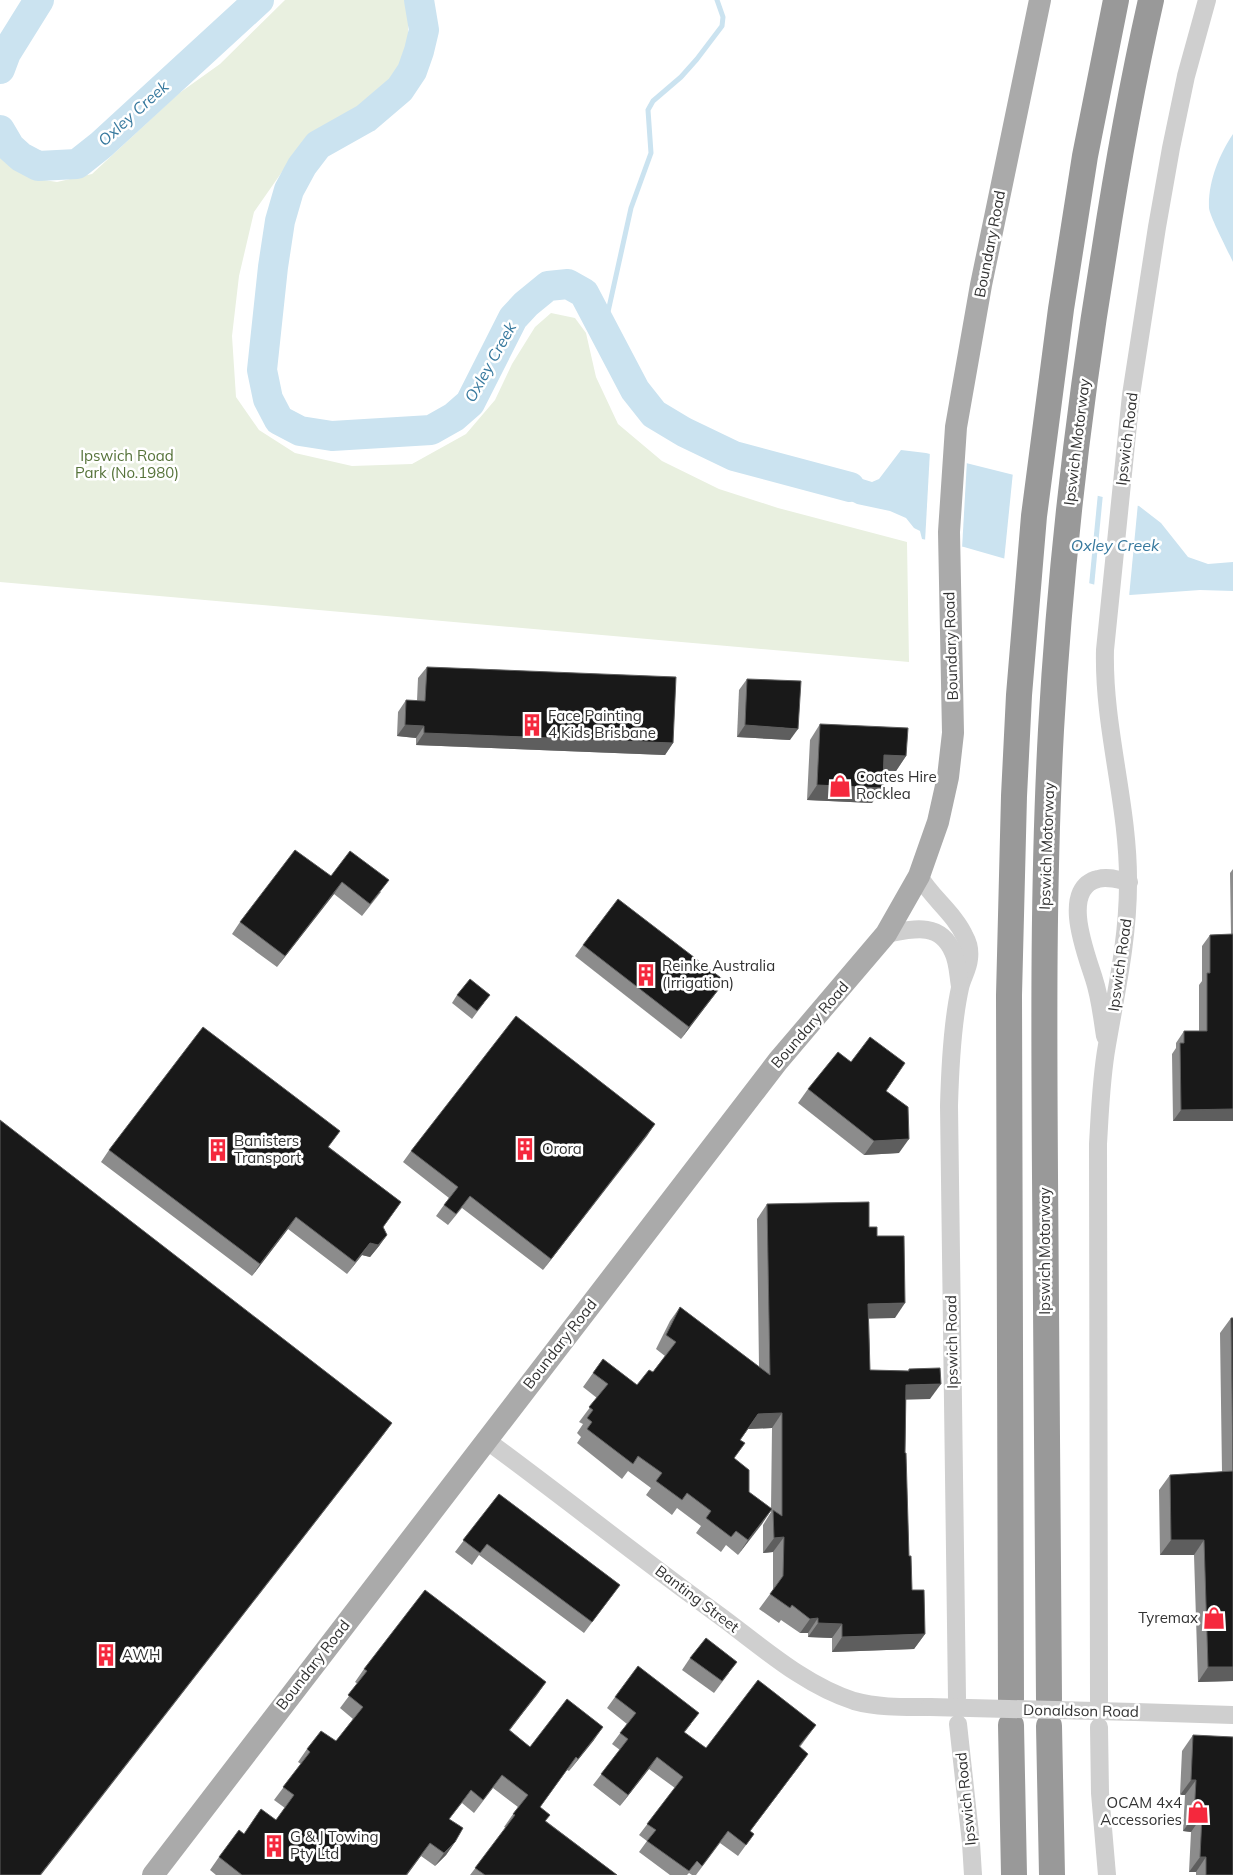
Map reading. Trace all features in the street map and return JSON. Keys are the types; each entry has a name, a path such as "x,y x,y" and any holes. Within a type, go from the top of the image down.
{"highway":[{"path":"1011,1699 1009,985 1014,796 1027,600 1042,447 1062,299 1104,55 1116,0"},
{"name":"Ipswich Motorway","path":"1049,1699 1044,998 1045,857 1051,728 1075,457 1090,341 1136,64 1151,0"},
{"path":"1011,1725 1014,1875"},
{"path":"1049,1726 1052,1875"}],"main road":[{"name":"Boundary Road","path":"153,1875 778,1061 886,934 919,876 938,822 951,755 953,710 949,532 956,427 981,285 1040,0"}],"street":[{"name":"Ipswich Road","path":"1099,1700 1097,1201 1100,1100 1106,1047 1126,932 1128,882 1124,817 1106,704 1104,678 1107,624 1131,395 1157,227 1186,76 1207,0"},
{"name":"Ipswich Road","path":"919,876 926,888 959,926 969,948 967,969 960,987 952,1047 949,1106 957,1698"},
{"name":"Ipswich Road","path":"1106,1047 1098,993 1081,939 1078,910 1086,886 1094,880 1105,878 1128,882"},
{"name":"Ipswich Road","path":"886,934 918,928 928,929 938,934 947,941 953,952 960,987"},
{"name":"Banting Street","path":"486,1440 708,1608 814,1684 855,1701 874,1705 930,1707"},
{"name":"Donaldson Road","path":"930,1707 1233,1715"},
{"name":"Ipswich Road","path":"958,1724 973,1875"},
{"path":"1099,1727 1100,1793 1107,1875"}],"green space":[{"name":"Ipswich Road Park (No.1980)","path":"285,0 404,0 408,14 408,40 405,57 394,77 381,93 320,129 300,146 254,212 239,276 232,336 236,397 259,430 295,453 352,466 412,464 466,434 495,400 512,364 535,327 551,313 575,318 586,333 596,377 618,424 662,461 719,489 778,508 907,542 909,662 0,582 0,153 16,170 38,179 57,182 92,174 178,94 220,64"}],"water":[{"path":"1233,134 1233,262 1210,212 1209,198 1215,169"},
{"name":"Oxley Creek","path":"901,450 926,453 1139,506 1161,523 1188,557 1208,564 1233,562 1233,591 1200,590 1130,595 964,547 922,539 920,531 914,528 906,518 890,511 857,504 843,497 810,487 814,464 872,482 879,479"}],"pier":[{"path":"930,451 967,460 962,549 925,542"},
{"path":"1013,472 1098,493 1089,585 1004,561"},
{"path":"1103,494 1138,503 1129,597 1094,587"}],"building":[{"name":"Face Painting 4 Kids Brisbane","path":"427,667 676,677 673,743 424,733 424,726 405,725 406,700 425,701"},
{"path":"747,679 801,681 798,729 745,725"},
{"name":"Coates Hire Rocklea","path":"820,724 908,728 906,756 884,755 883,788 817,785"},
{"path":"295,850 331,876 350,851 389,880 370,904 342,882 285,956 240,922"},
{"name":"Reinke Australia (Irrigation)","path":"618,899 725,981 689,1027 583,945"},
{"path":"1233,934 1233,1109 1181,1110 1180,1043 1184,1043 1184,1031 1207,1031 1207,973 1210,973 1210,935"},
{"path":"470,979 490,995 477,1011 457,995"},
{"name":"Orora","path":"516,1016 655,1124 551,1259 470,1196 456,1214 444,1205 458,1187 411,1151"},
{"name":"Banisters Transport","path":"203,1027 340,1131 328,1147 401,1202 383,1227 387,1235 378,1245 370,1243 355,1262 296,1217 260,1264 109,1150"},
{"path":"870,1037 905,1063 886,1091 908,1107 909,1139 874,1141 808,1089 838,1052 851,1062"},
{"name":"AWH","path":"0,1120 392,1423 40,1875 0,1875"},
{"path":"869,1202 869,1227 877,1227 877,1236 904,1236 905,1303 868,1304 870,1370 909,1371 909,1369 940,1368 941,1384 906,1385 905,1453 909,1556 911,1556 912,1590 924,1590 925,1634 842,1637 842,1624 818,1623 818,1618 810,1619 792,1605 790,1608 770,1594 783,1576 784,1537 774,1538 773,1510 782,1516 782,1413 758,1414 740,1440 745,1443 734,1458 749,1470 749,1492 772,1509 748,1540 736,1531 731,1537 706,1518 711,1511 687,1493 682,1500 656,1481 662,1473 638,1456 633,1464 587,1429 592,1422 587,1418 593,1410 589,1407 608,1384 593,1373 603,1359 637,1385 649,1370 653,1372 676,1342 666,1335 680,1307 770,1375 767,1204"},
{"path":"1231,1318 1233,1318 1233,1471"},
{"name":"Tyremax","path":"1233,1471 1233,1667 1208,1667 1204,1540 1171,1540 1170,1475"},
{"path":"499,1494 620,1585 592,1622 487,1544 480,1553 463,1540"},
{"path":"425,1590 546,1682 509,1730 530,1747 567,1699 603,1727 578,1759 576,1757 540,1807 550,1815 545,1821 617,1875 485,1875 475,1868 528,1795 502,1775 483,1800 471,1790 449,1819 463,1828 455,1842 444,1853 430,1843 406,1875 242,1875 219,1857 239,1830 244,1834 261,1809 276,1820 294,1795 283,1787 310,1752 307,1749 321,1731 336,1741 363,1707 348,1695 367,1671 364,1669"},
{"path":"706,1638 737,1662 722,1681 690,1658"},
{"path":"638,1666 699,1713 684,1732 706,1748 758,1680 816,1725 799,1746 808,1754 750,1831 754,1834 746,1845 728,1831 702,1866 697,1861 689,1871 647,1841 656,1830 647,1824 683,1777 657,1757 628,1795 601,1774 628,1739 620,1733 636,1713 615,1697"},
{"path":"1193,1735 1233,1737 1233,1875 1206,1875 1206,1857 1200,1857 1202,1816 1194,1816 1196,1780 1191,1780"}],"waterway":[{"name":"Oxley Creek","path":"0,69 6,53 39,0"},
{"name":"Oxley Creek","path":"0,130 10,147 21,157 38,166 77,164 101,145 259,0"},
{"name":"Oxley Creek","path":"419,0 424,30 412,71 400,89 366,118 318,145 302,166 289,190 280,221 273,267 262,370 268,399 279,420 300,431 332,436 431,430 454,417 470,403 513,318 526,304 548,286 568,284 584,293 635,390 654,414 684,432 734,456 850,487"},
{"path":"604,330 631,208 651,153 648,110 653,101 681,77 697,59 722,26 723,17 717,0"}],"place":[{"name":"Face Painting 4 Kids Brisbane","path":"532,725"},
{"name":"Coates Hire Rocklea","path":"840,786"},
{"name":"Reinke Australia (Irrigation)","path":"646,975"},
{"name":"Orora","path":"525,1149"},
{"name":"Banisters Transport","path":"218,1150"},
{"name":"Tyremax","path":"1214,1618"},
{"name":"AWH","path":"106,1655"},
{"name":"OCAM 4x4 Accessories","path":"1198,1812"},
{"name":"G & J Towing Pty Ltd","path":"274,1846"}]}
